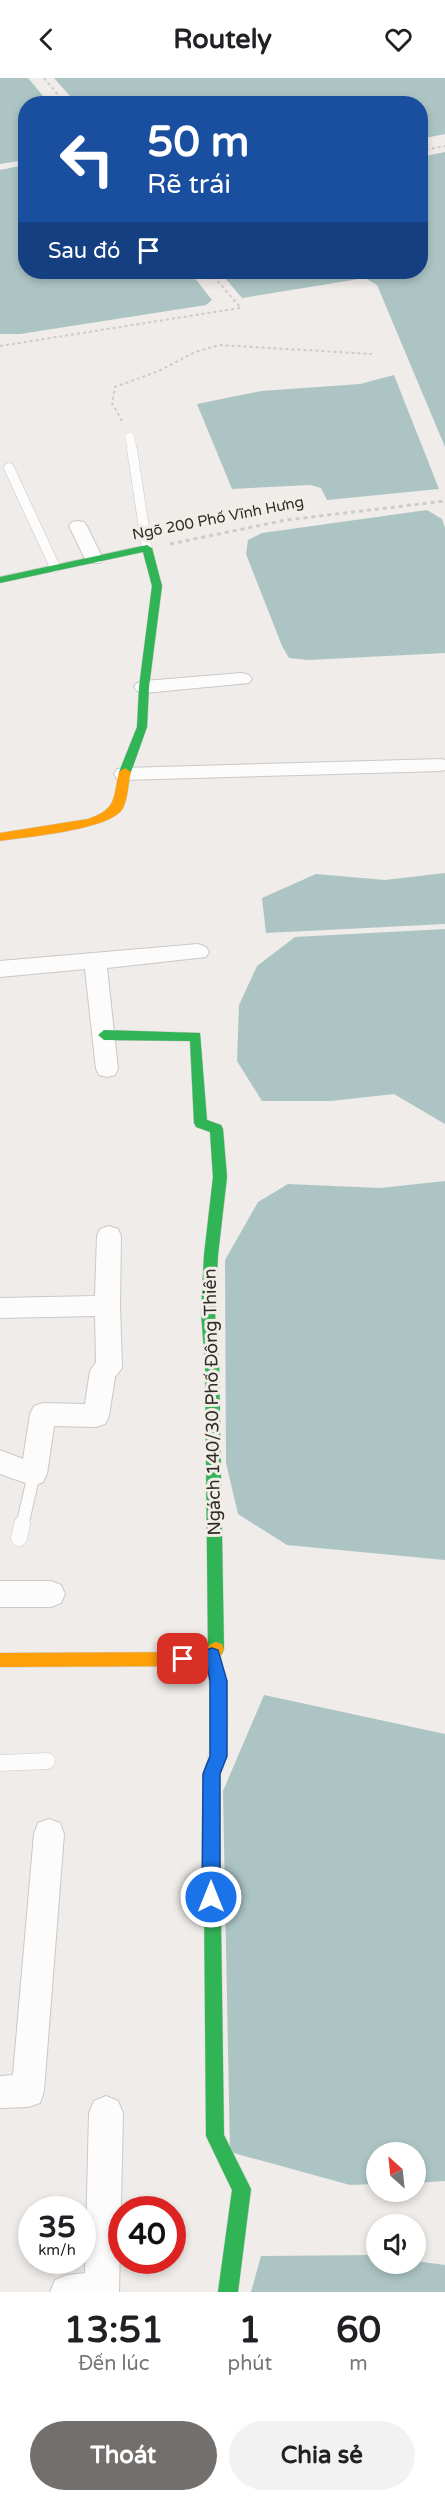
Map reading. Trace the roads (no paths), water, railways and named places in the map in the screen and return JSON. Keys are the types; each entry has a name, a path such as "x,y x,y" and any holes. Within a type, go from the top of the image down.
{"street":[{"path":"78,526 94,559"},
{"name":"Ngõ 200 Phố Vĩnh Hưng","path":"0,580 147,548"},
{"path":"0,837 78,826 104,818 117,808 123,774 142,727 144,687 157,586 147,548"},
{"path":"144,687 242,679"},
{"path":"123,774 441,765"},
{"path":"0,969 198,952"},
{"path":"95,961 107,1070"},
{"name":"Ngách 140/30 Phố Đông Thiên","path":"104,1035 196,1036 201,1123 216,1129 220,1177 211,1255 208,1312 212,1363 216,1649 212,1656"},
{"path":"0,1462 34,1474 43,1414 96,1416 103,1371 109,1368 107,1306 109,1236"},
{"path":"0,1308 107,1306"},
{"path":"0,1594 51,1594"},
{"path":"0,1660 206,1659 212,1656"},
{"path":"211,1774 215,2136 242,2189 228,2292"},
{"path":"0,2092 28,2091 49,1834"},
{"path":"67,2292 102,2290 106,2113"}],"lane":[{"path":"130,437 147,548"},
{"path":"9,468 54,567"},
{"path":"19,1538 34,1474"},
{"path":"211,1774 218,1756 218,1681 212,1656"},
{"path":"0,1763 47,1761"}],"water":[{"path":"0,78 28,78 43,96 18,96 18,161 0,164"},
{"path":"54,78 445,78 445,134 428,137 428,96 70,96"},
{"path":"445,152 445,447 377,285 367,279 428,279 428,155"},
{"path":"18,166 18,279 196,279 212,300 206,305 20,334 0,334 0,170"},
{"path":"226,279 359,279 242,298"},
{"path":"394,375 439,489 327,500 321,488 310,485 232,489 197,404 261,391 360,384"},
{"path":"427,510 442,519 445,528 445,653 308,660 289,658 282,646 246,554 248,540 262,533"},
{"path":"445,873 445,924 266,933 262,898 316,874 385,880"},
{"path":"445,929 445,1124 394,1094 331,1101 262,1101 237,1061 239,1005 257,966 295,937"},
{"path":"445,1181 445,1560 287,1545 238,1514 226,1463 225,1260 258,1202 288,1184 380,1188"},
{"path":"264,1695 445,1734 445,2181 426,2182 426,2142 366,2142 366,2184 350,2185 230,2152 223,1791"},
{"path":"366,2255 366,2274 426,2274 426,2262 445,2265 445,2292 251,2292 261,2256"}]}
